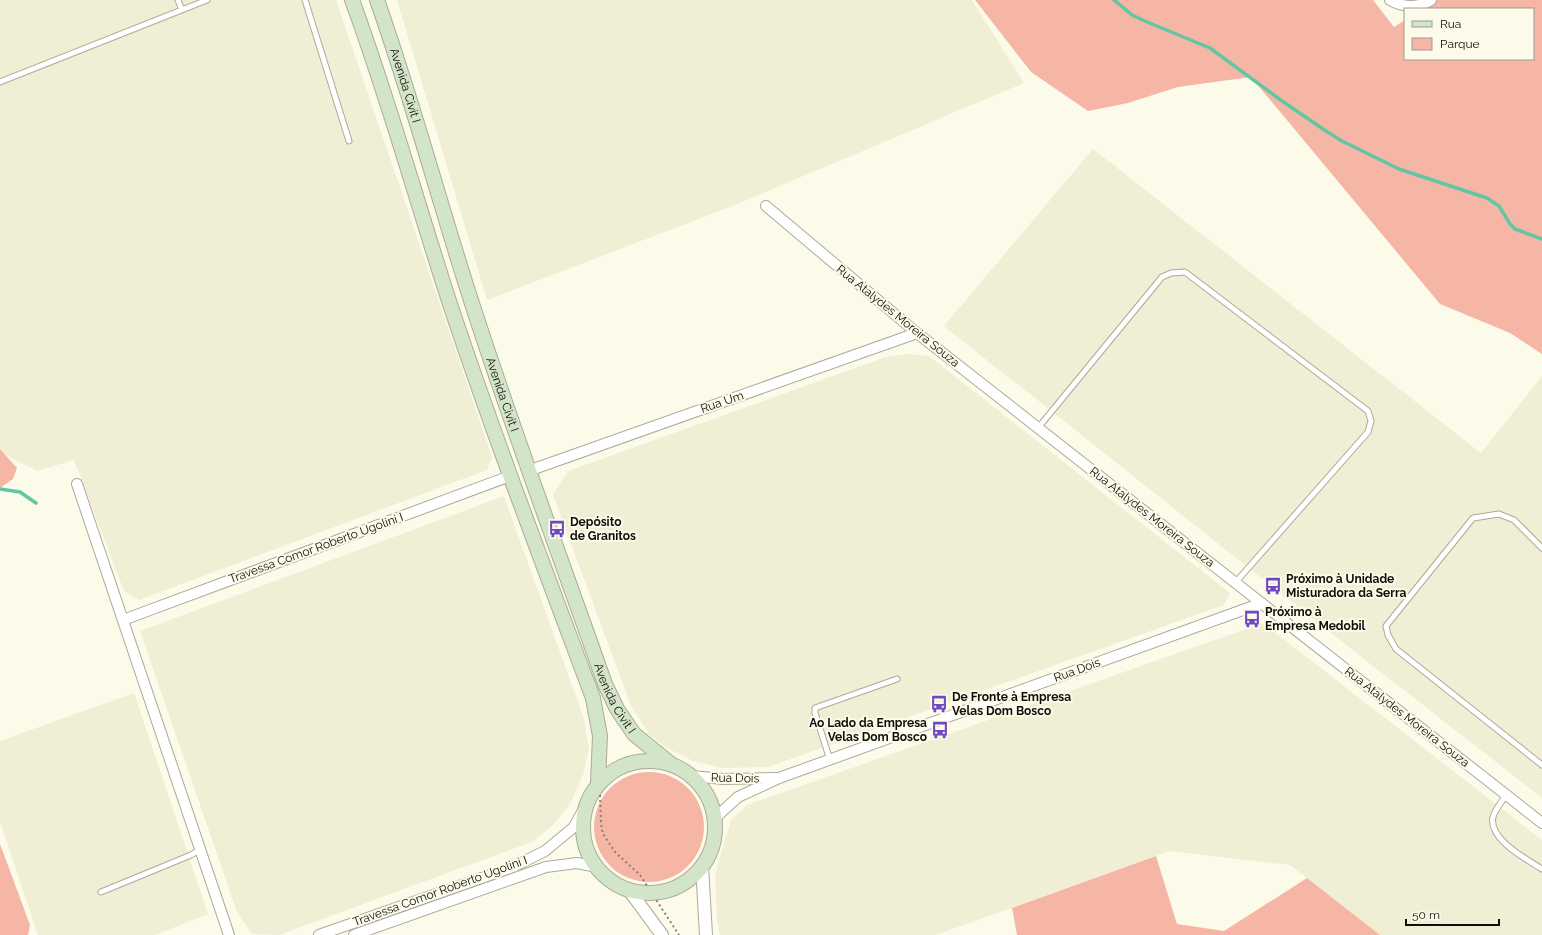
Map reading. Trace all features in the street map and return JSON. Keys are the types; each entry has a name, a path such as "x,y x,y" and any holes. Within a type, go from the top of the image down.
{"main road":[{"name":"Avenida Civit I","path":"352,0 371,53 450,303 510,476 593,698 600,736 598,783"},
{"name":"Avenida Civit I","path":"378,0 468,291 528,471 605,684 617,709 634,734 672,764"},
{"path":"652,760 672,764 692,776 704,791 712,809 714,818 713,843 702,866 689,879 674,888 650,893 629,890 611,881 597,867 588,853 583,836 583,819 587,803 598,783 614,770 632,762 652,760"}],"street":[{"path":"1390,0 1405,6 1416,6 1431,0"},
{"name":"Rua Atalydes Moreira Souza","path":"766,206 917,333 1542,823"},
{"name":"Rua Um","path":"528,471 917,333"},
{"name":"Travessa Comor Roberto Ugolini I","path":"123,620 510,476"},
{"path":"77,484 229,935"},
{"name":"Rua Dois","path":"714,818 738,797 779,778 1262,603"},
{"name":"Rua Dois","path":"692,776 723,780 779,778"},
{"name":"Travessa Comor Roberto Ugolini I","path":"319,935 513,867 544,851 574,827 587,803"},
{"name":"Travessa Comor Roberto Ugolini I","path":"354,935 546,867 577,862 597,867"},
{"path":"702,866 706,935"},
{"path":"629,890 662,935"}],"lane":[{"path":"178,0 182,10"},
{"path":"0,82 207,0"},
{"path":"305,0 349,142"},
{"path":"1038,428 1162,277 1171,273 1185,272 1368,411 1371,421 1368,432 1235,583"},
{"path":"1542,548 1514,520 1499,514 1473,518 1386,626 1388,634 1396,648 1542,764"},
{"path":"830,760 815,713 816,708 897,679"},
{"path":"1506,795 1493,816 1494,832 1509,847 1542,869"},
{"path":"101,892 200,850"}],"shaded area":[{"path":"0,0 336,0 492,457 487,470 139,600 124,591 74,460 37,471 0,452"},
{"path":"397,0 972,0 1024,83 735,205 487,300"},
{"path":"1093,149 1481,453 1542,376 1542,798 1336,637 944,326"},
{"path":"908,354 929,356 1230,593 1224,605 768,767 723,768 693,761 667,748 650,735 631,706 553,495 568,471 886,357"},
{"path":"504,496 584,719 589,748 583,775 570,804 553,825 532,842 279,935 252,934 237,912 140,631"},
{"path":"1263,623 1542,840 1542,935 1380,935 1290,865 1169,851 936,935 720,935 717,921 715,874 731,820 747,805"},
{"path":"134,693 208,914 155,935 38,935 0,822 0,741"}],"green space":[{"path":"975,0 1373,0 1394,27 1404,21 1404,60 1534,60 1534,8 1424,8 1437,0 1542,0 1542,354 1510,333 1440,304 1251,77 1178,87 1128,103 1088,111 1031,72"},
{"path":"0,449 17,468 13,479 0,488"},
{"path":"649,772 670,776 680,781 688,788 695,796 700,806 704,827 700,848 695,858 688,866 680,873 670,878 649,882 628,878 618,873 610,866 603,858 598,848 594,827 598,806 603,796 610,788 618,781 628,776"},
{"path":"0,844 30,925 28,935 0,935"},
{"path":"1156,856 1177,924 1224,931 1307,878 1380,935 1017,935 1012,908"}],"waterway":[{"path":"1114,0 1132,15 1210,48 1282,101 1342,141 1399,169 1487,198 1499,206 1510,224 1515,229 1542,239"},
{"path":"0,489 20,492 36,503"}],"place":[{"name":"Depósito de Granitos","path":"557,529"},
{"name":"Próximo à Unidade Misturadora da Serra","path":"1273,586"},
{"name":"Próximo à Empresa Medobil","path":"1252,619"},
{"name":"De Fronte à Empresa Velas Dom Bosco","path":"939,704"},
{"name":"Ao Lado da Empresa Velas Dom Bosco","path":"940,730"}]}
